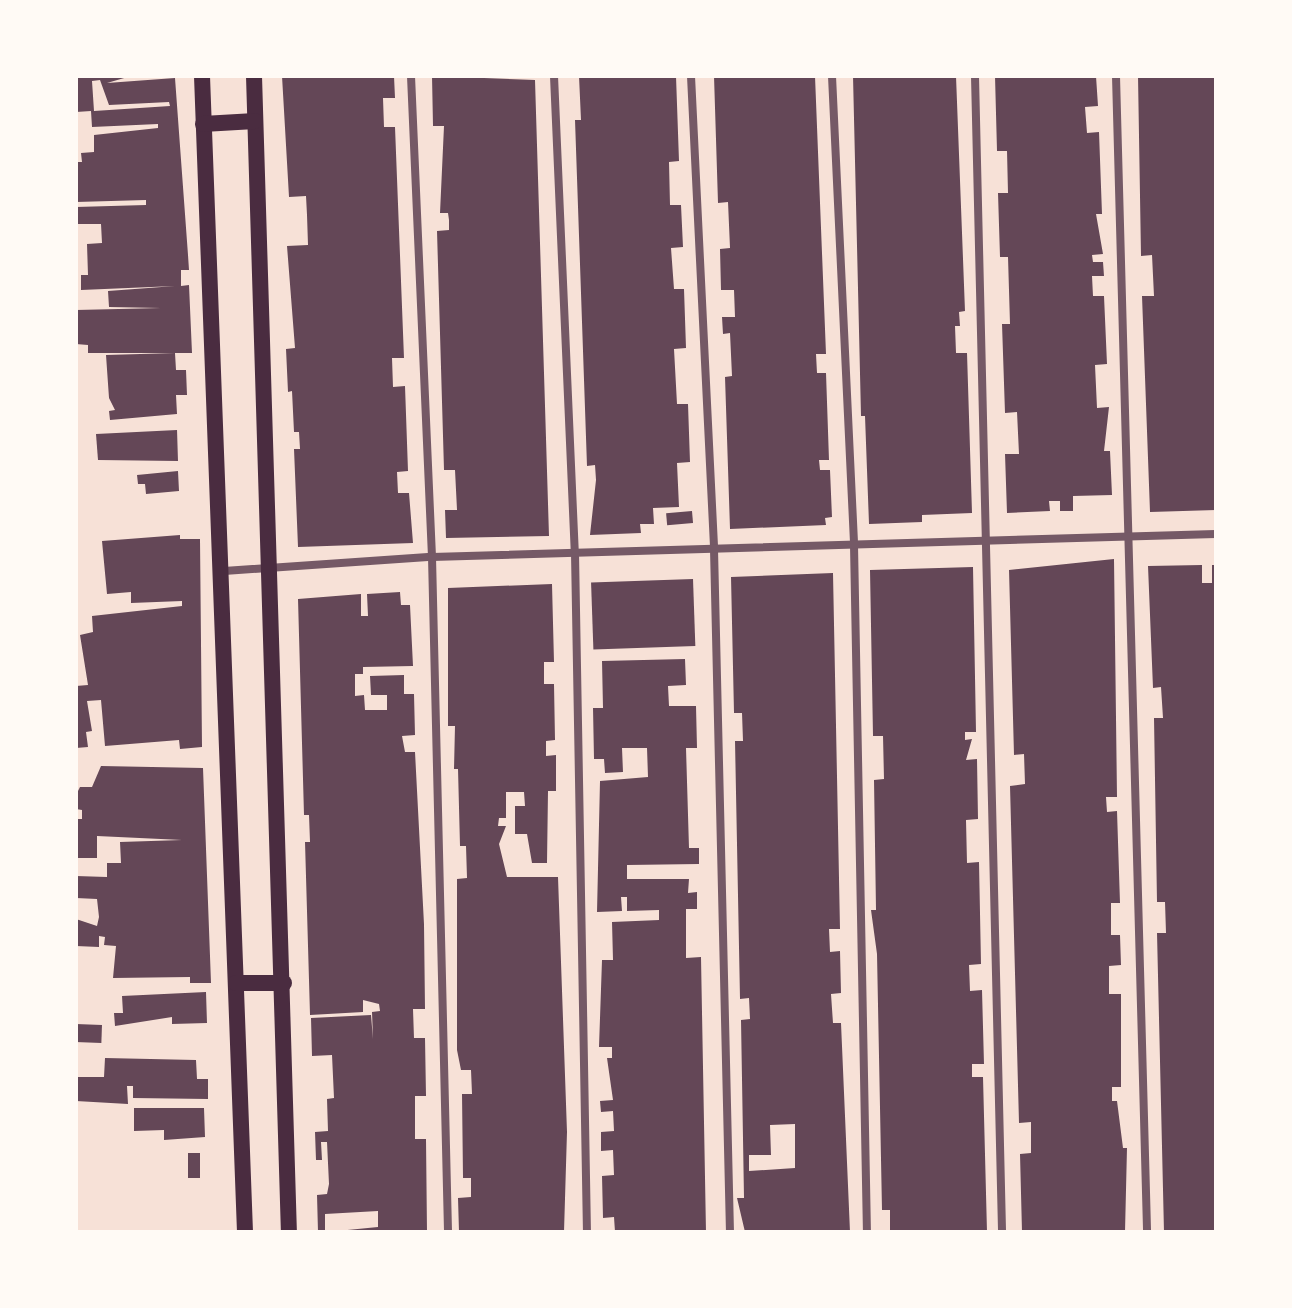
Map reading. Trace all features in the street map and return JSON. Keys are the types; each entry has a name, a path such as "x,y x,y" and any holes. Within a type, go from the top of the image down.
{"main road":[{"path":"202,76 224,571 245,1232"},
{"path":"254,76 272,568 289,1232"},
{"path":"203,124 255,121"},
{"path":"236,983 284,983"}],"street":[{"path":"411,76 432,557 448,1232"},
{"path":"554,76 575,553 587,1232"},
{"path":"691,76 714,549 730,1232"},
{"path":"832,76 854,545 867,1232"},
{"path":"975,76 1002,1232"},
{"path":"1116,76 1125,536 1147,1232"},
{"path":"224,571 432,557 1216,534"}],"building":[{"path":"76,76 131,76 107,83 175,78 189,270 181,270 181,286 189,285 192,353 88,353 88,345 76,344 76,310 161,308 109,307 108,291 175,286 81,290 81,275 88,275 87,244 102,243 101,224 76,224 76,207 146,205 146,200 76,202 76,162 82,162 81,153 94,152 94,135 158,128 158,124 92,127 91,111 76,112","holes":["100,80 109,105 169,102 170,106 94,111 92,81"]},
{"path":"282,76 394,76 395,98 383,98 384,127 395,127 404,358 392,358 393,387 405,386 408,471 397,472 398,493 409,493 413,543 298,547 294,449 300,449 299,432 294,432 292,391 288,392 286,349 295,348 287,246 308,245 307,215 306,196 289,197"},
{"path":"432,76 535,80 549,536 446,538 445,510 457,510 455,470 444,470 437,231 449,230 449,220 448,213 440,213 444,126 433,126"},
{"path":"579,76 676,76 679,161 669,162 670,205 681,205 683,247 671,248 674,289 684,289 686,348 674,349 677,404 688,404 690,462 677,463 679,507 653,508 654,524 640,524 641,533 590,535 596,480 595,465 587,466 575,120 581,120"},
{"path":"714,76 815,76 826,354 816,354 817,373 826,373 829,460 819,460 820,470 830,470 832,517 825,518 826,525 730,529 725,377 732,376 730,333 723,334 722,317 735,317 734,290 721,290 720,249 730,248 728,202 718,203"},
{"path":"853,76 956,76 965,311 959,312 960,326 955,326 956,353 967,353 972,513 922,515 922,522 869,524 865,416 861,416"},
{"path":"995,76 1096,76 1098,106 1085,107 1087,133 1099,132 1102,214 1096,214 1103,254 1092,255 1093,262 1103,262 1104,276 1092,276 1093,296 1104,296 1107,364 1095,365 1097,408 1109,407 1104,451 1110,451 1112,495 1073,496 1073,511 1060,511 1060,501 1049,501 1050,511 1007,513 1005,454 1019,454 1017,412 1005,413 1002,324 1010,324 1008,257 1000,257 998,193 1008,193 1007,151 997,151"},
{"path":"1138,76 1216,76 1216,510 1150,512 1142,296 1154,296 1152,255 1141,256"},
{"path":"175,353 176,370 186,370 187,395 176,395 177,414 110,420 109,411 115,410 109,398 106,355"},
{"path":"177,430 178,461 98,460 96,434"},
{"path":"178,471 179,491 146,494 145,484 138,484 137,475"},
{"path":"692,511 693,523 667,525 666,513"},
{"path":"180,535 180,539 200,539 202,747 180,749 179,740 105,746 101,700 87,701 92,731 86,732 88,747 76,748 76,686 88,685 80,635 93,632 92,616 182,606 182,601 131,603 131,592 107,594 102,541"},
{"path":"1114,559 1117,797 1106,797 1107,812 1117,811 1120,903 1111,903 1111,935 1120,935 1121,965 1109,966 1109,994 1121,994 1121,1087 1112,1087 1112,1101 1117,1101 1123,1148 1127,1148 1125,1232 1022,1232 1020,1154 1031,1153 1031,1122 1019,1123 1010,786 1025,784 1024,754 1014,755 1009,570"},
{"path":"1202,565 1202,583 1212,583 1212,565 1216,565 1216,1232 1164,1232 1157,933 1166,933 1165,902 1157,902 1154,718 1163,718 1161,687 1153,688 1148,566"},
{"path":"973,567 976,732 965,732 965,740 972,739 966,760 977,759 978,819 966,820 967,863 979,862 981,964 969,965 970,991 982,990 984,1064 972,1064 972,1077 983,1077 987,1232 890,1232 890,1210 882,1210 877,954 871,910 876,910 874,780 884,779 883,736 873,736 870,570"},
{"path":"833,573 840,929 829,929 830,952 840,951 841,993 831,994 833,1023 841,1023 850,1232 745,1232 737,1198 744,1198 741,1020 750,1019 749,998 740,999 735,741 743,741 742,713 734,713 731,577","holes":["795,1124 795,1168 749,1171 749,1155 771,1155 770,1125"]},
{"path":"693,579 695,646 593,650 591,583"},
{"path":"552,584 554,662 544,662 544,684 554,684 555,740 546,741 546,756 556,755 556,791 548,791 547,863 532,863 527,834 515,834 515,806 525,806 524,792 506,792 506,818 499,818 498,826 506,826 499,844 507,877 558,877 567,1132 564,1232 459,1232 458,1198 471,1197 471,1178 463,1178 462,1094 472,1094 471,1070 461,1070 457,1050 457,879 467,878 466,846 460,846 458,769 454,769 455,726 448,726 448,588"},
{"path":"400,592 401,605 410,605 413,666 363,667 363,674 355,674 355,696 364,695 365,710 387,710 387,695 371,695 370,676 404,675 404,694 414,694 415,735 402,736 405,752 415,752 424,924 425,1009 413,1009 414,1038 425,1038 426,1096 415,1096 415,1139 426,1139 427,1232 327,1232 378,1227 378,1211 325,1214 325,1232 318,1232 317,1195 327,1194 329,1184 327,1142 321,1142 322,1160 316,1160 315,1132 328,1131 327,1099 334,1098 332,1055 312,1056 311,1018 371,1015 373,1039 372,1012 380,1011 379,1004 363,1000 363,1012 310,1015 305,842 310,842 309,815 304,815 298,599 361,594 361,616 368,616 367,594"},
{"path":"685,659 686,685 668,686 669,706 696,706 697,748 686,748 689,848 699,848 699,864 627,865 627,879 689,879 688,893 697,892 697,909 686,909 686,958 701,957 706,1232 615,1232 614,1217 603,1218 602,1176 614,1175 613,1150 601,1151 601,1132 614,1131 613,1111 601,1112 600,1101 613,1100 607,1058 612,1058 612,1047 599,1047 602,960 613,960 612,922 659,920 659,910 627,911 627,897 621,897 622,911 597,912 600,781 648,777 647,748 622,748 623,772 605,773 604,759 594,759 593,708 603,708 602,661"},
{"path":"101,766 203,768 211,983 190,983 190,977 113,978 116,946 104,945 105,937 99,936 99,947 76,946 76,919 97,926 99,917 97,899 76,898 76,876 107,877 107,863 121,863 120,842 182,840 97,836 97,858 76,858 76,819 82,819 82,810 76,809 76,795 80,787 92,787"},
{"path":"206,992 207,1023 172,1024 172,1017 115,1026 114,1013 123,1013 122,996"},
{"path":"76,1024 102,1025 101,1043 76,1042"},
{"path":"105,1058 196,1060 197,1079 208,1079 208,1099 133,1098 133,1086 127,1086 128,1104 76,1101 76,1077 104,1077"},
{"path":"134,1108 204,1108 205,1137 164,1140 164,1130 134,1131"},
{"path":"188,1153 200,1153 200,1178 188,1178"}]}
